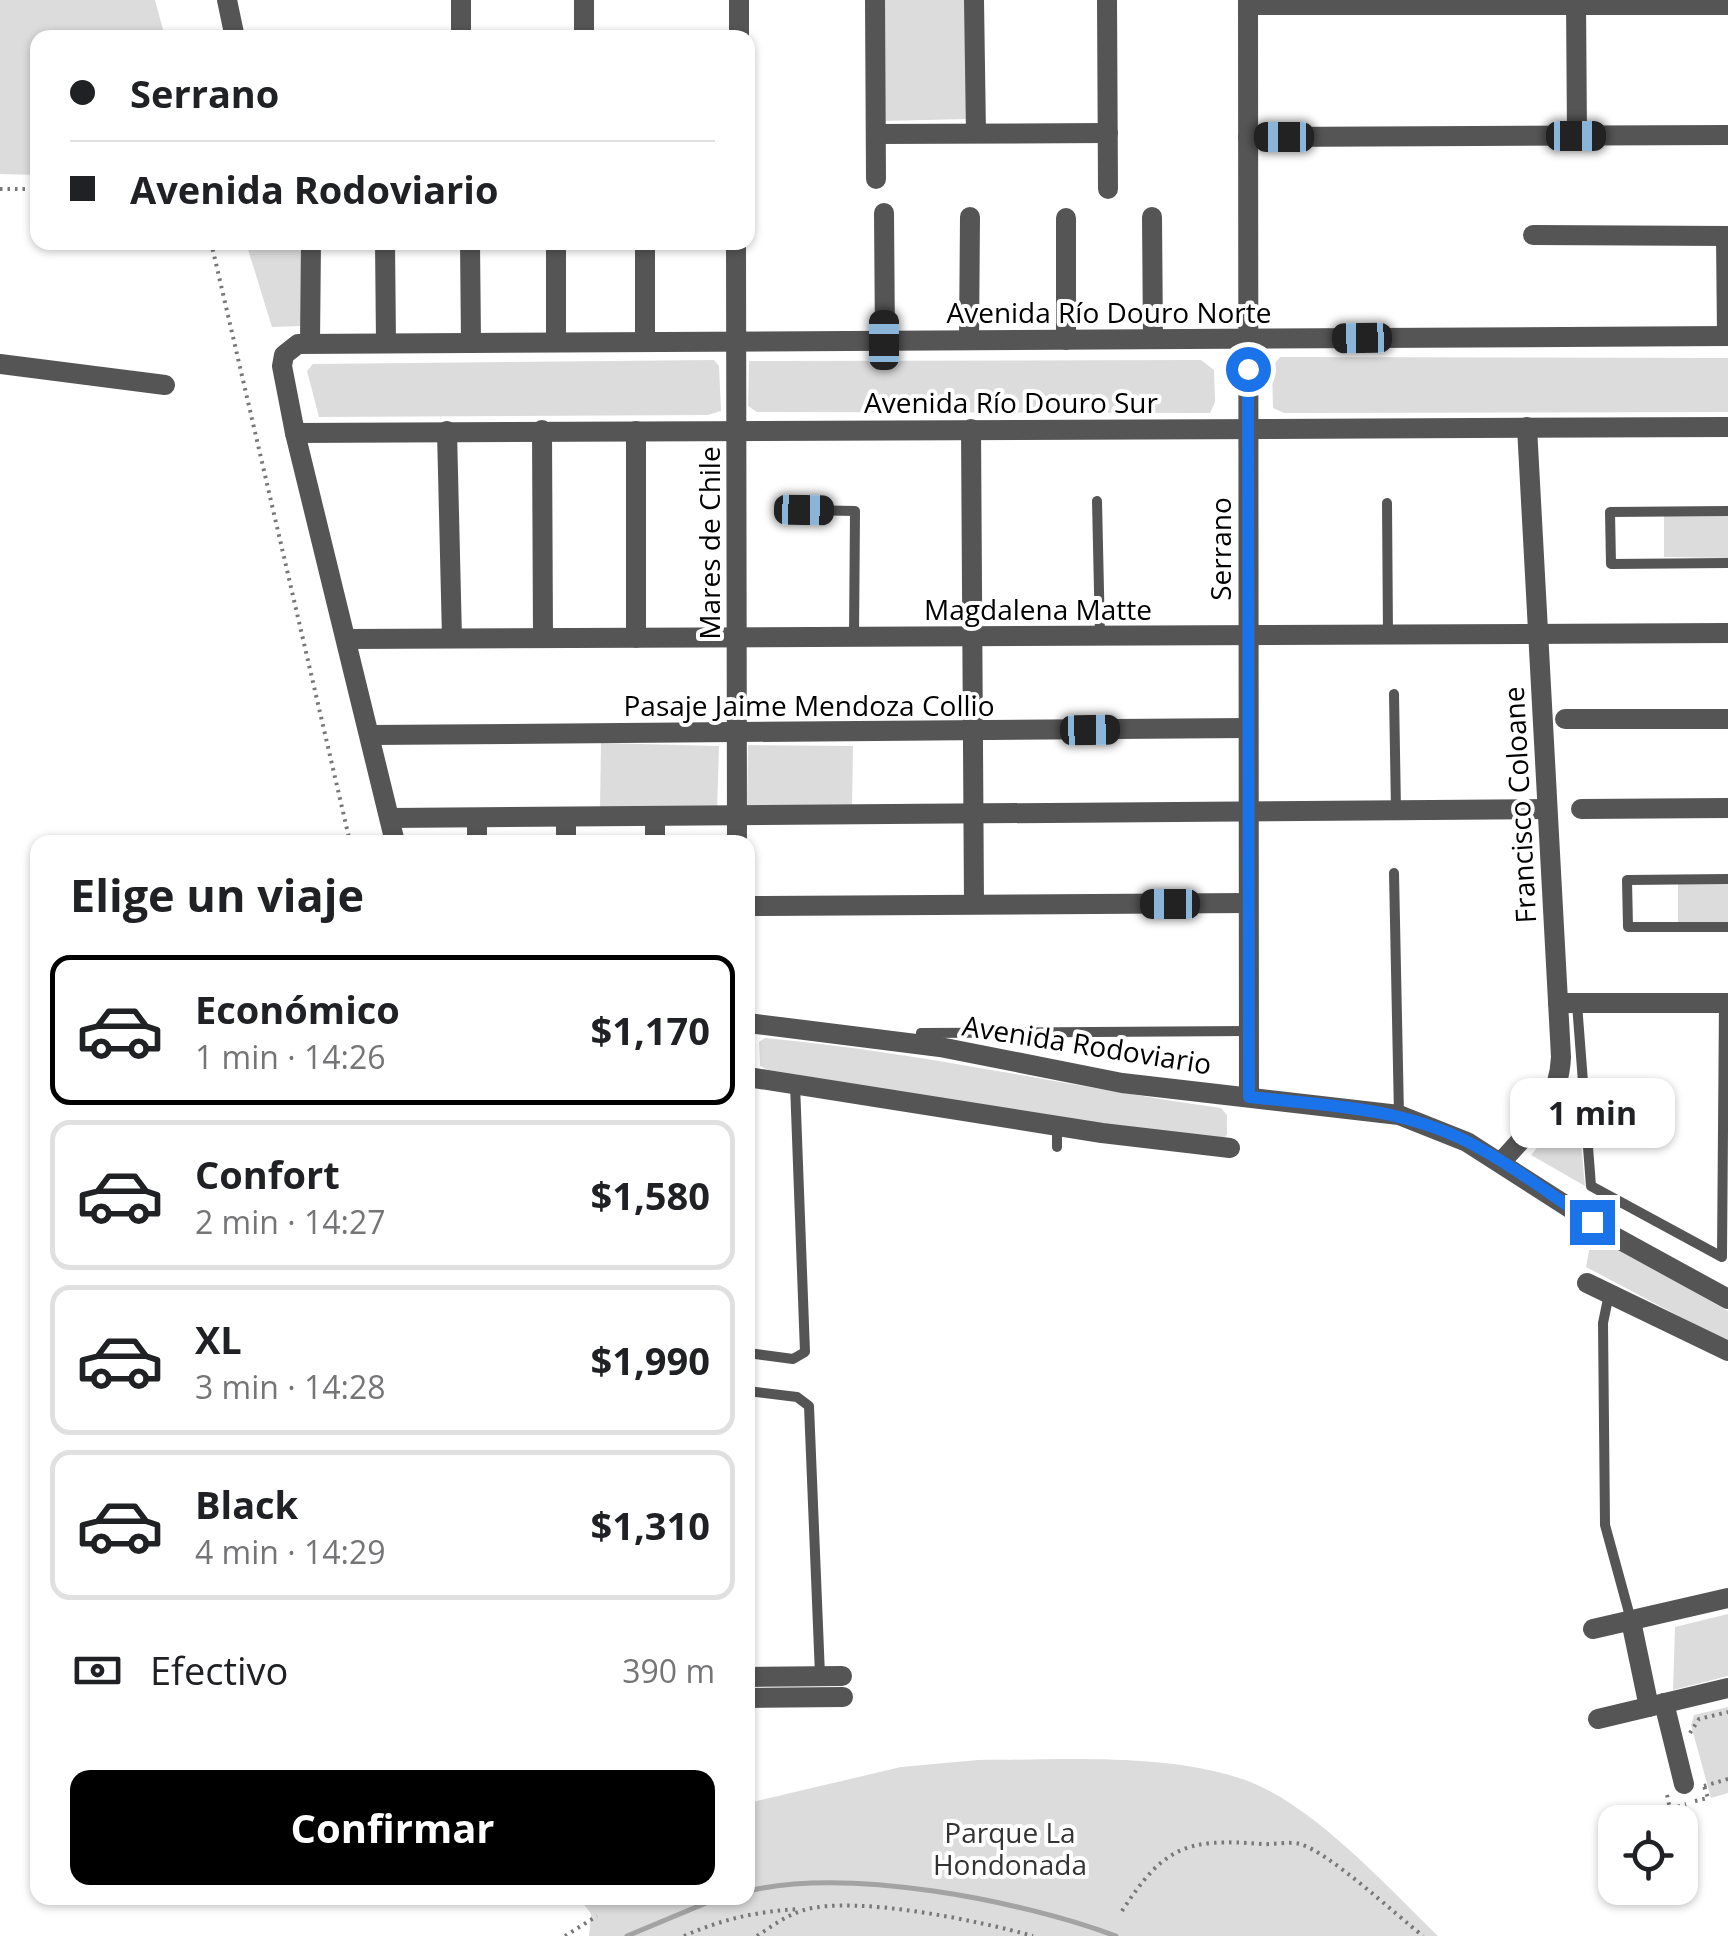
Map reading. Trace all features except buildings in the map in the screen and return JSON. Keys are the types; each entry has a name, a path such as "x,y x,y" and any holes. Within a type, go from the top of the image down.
{"street":[{"path":"228,0 234,30"},
{"path":"461,0 461,30"},
{"path":"584,0 584,30"},
{"path":"739,0 739,30"},
{"path":"875,0 876,178"},
{"path":"974,0 976,133"},
{"path":"1106,0 1108,189"},
{"path":"1248,2 1728,4"},
{"name":"Serrano","path":"1248,2 1249,1097"},
{"path":"1576,2 1576,136"},
{"path":"876,134 1108,133"},
{"path":"1248,137 1728,135"},
{"path":"884,213 884,340"},
{"path":"969,340 970,217"},
{"path":"1152,217 1153,339"},
{"path":"1066,218 1066,340"},
{"path":"1533,235 1727,236 1727,336"},
{"path":"311,250 310,343 290,348 282,366 295,434 394,835"},
{"path":"384,250 386,342"},
{"path":"470,250 471,342"},
{"path":"556,250 556,342"},
{"path":"644,250 645,342"},
{"name":"Mares de Chile","path":"736,250 737,835"},
{"name":"Avenida Río Douro Norte","path":"310,343 1727,336"},
{"path":"0,364 165,385"},
{"name":"Francisco Coloane","path":"1502,1161 1538,1121 1556,1092 1568,1004 1548,810 1526,427"},
{"name":"Avenida Río Douro Sur","path":"295,434 1728,427"},
{"path":"972,429 974,904"},
{"path":"542,430 544,638"},
{"path":"447,431 452,638"},
{"path":"636,431 636,638"},
{"name":"Magdalena Matte","path":"348,639 1728,632"},
{"path":"1566,720 1728,720"},
{"name":"Pasaje Jaime Mendoza Collio","path":"370,735 1248,728"},
{"path":"1581,808 1728,808"},
{"path":"390,818 1548,810"},
{"path":"654,817 655,835"},
{"path":"477,818 477,835"},
{"path":"566,818 566,835"},
{"path":"755,906 1248,903"},
{"path":"1568,1004 1726,1003"},
{"name":"Avenida Rodoviario","path":"755,1024 920,1044 1076,1076 1399,1116 1452,1134 1502,1161 1615,1236 1728,1299"},
{"path":"755,1079 1057,1136 1230,1148"},
{"path":"1586,1283 1728,1351"},
{"path":"1592,1628 1728,1598"},
{"path":"1631,1621 1656,1705 1694,1785"},
{"path":"755,1678 843,1686"},
{"path":"755,1697 820,1686"},
{"path":"1598,1719 1728,1688"}],"lane":[{"path":"1097,501 1100,637"},
{"path":"1387,503 1388,635"},
{"path":"804,510 854,511 854,637"},
{"path":"1728,511 1610,512 1610,564 1728,563"},
{"path":"1394,694 1396,810"},
{"path":"1394,874 1399,1116"},
{"path":"1728,879 1627,880 1628,927 1728,927"},
{"path":"1568,1004 1591,1186 1722,1258 1726,1003"},
{"path":"920,1044 921,1033 1248,1032"},
{"path":"755,1354 793,1358 805,1352 794,1084"},
{"path":"1608,1294 1602,1323 1605,1525 1631,1621"},
{"path":"755,1392 797,1397 809,1406 820,1686"}],"path":[{"path":"0,190 30,189"},
{"path":"213,250 348,835"},
{"path":"1694,1785 1728,1779"},
{"path":"1122,1910 1147,1873 1169,1855 1196,1844 1223,1839 1300,1844 1423,1936"},
{"path":"684,1936 715,1922 764,1911 845,1907 928,1914 1033,1936"},
{"path":"758,1936 807,1909"},
{"path":"565,1936 597,1916"}],"green space":[{"path":"0,0 155,0 163,30 30,30 30,175 0,174"},
{"path":"880,0 966,0 968,119 882,121"},
{"path":"248,250 302,250 303,326 272,327"},
{"path":"1280,357 1728,358 1728,412 1284,413 1273,408 1272,367"},
{"path":"714,360 719,366 721,411 708,415 319,417 307,371 313,364"},
{"path":"1201,360 1214,370 1215,402 1210,413 757,412 748,406 749,361"},
{"path":"1664,514 1728,515 1728,558 1664,557"},
{"path":"601,743 719,746 717,813 600,810"},
{"path":"748,745 853,746 852,812 747,811"},
{"path":"1678,883 1728,883 1728,922 1678,922"},
{"path":"765,1038 880,1052 1221,1108 1227,1115 1227,1134 1224,1139 1061,1119 769,1070 760,1066 759,1042"},
{"path":"1575,1079 1585,1186 1531,1155 1564,1115"},
{"path":"1592,1234 1728,1311 1728,1342 1586,1267"},
{"path":"1728,1614 1728,1676 1673,1690 1675,1627"},
{"path":"1728,1707 1728,1793 1711,1798 1691,1725 1694,1715"},
{"name":"Parque La Hondonada","path":"978,1760 1141,1761 1236,1777 1263,1788 1318,1823 1438,1936 589,1936 591,1914 584,1905 755,1905 755,1801 901,1767"}],"waterway":[{"path":"755,1890 834,1883 934,1891 1032,1910 1116,1936"},
{"path":"627,1936 701,1905"}],"route":[{"path":"1248,369 1249,1097 1378,1112 1436,1128 1502,1161 1592,1222"}]}
